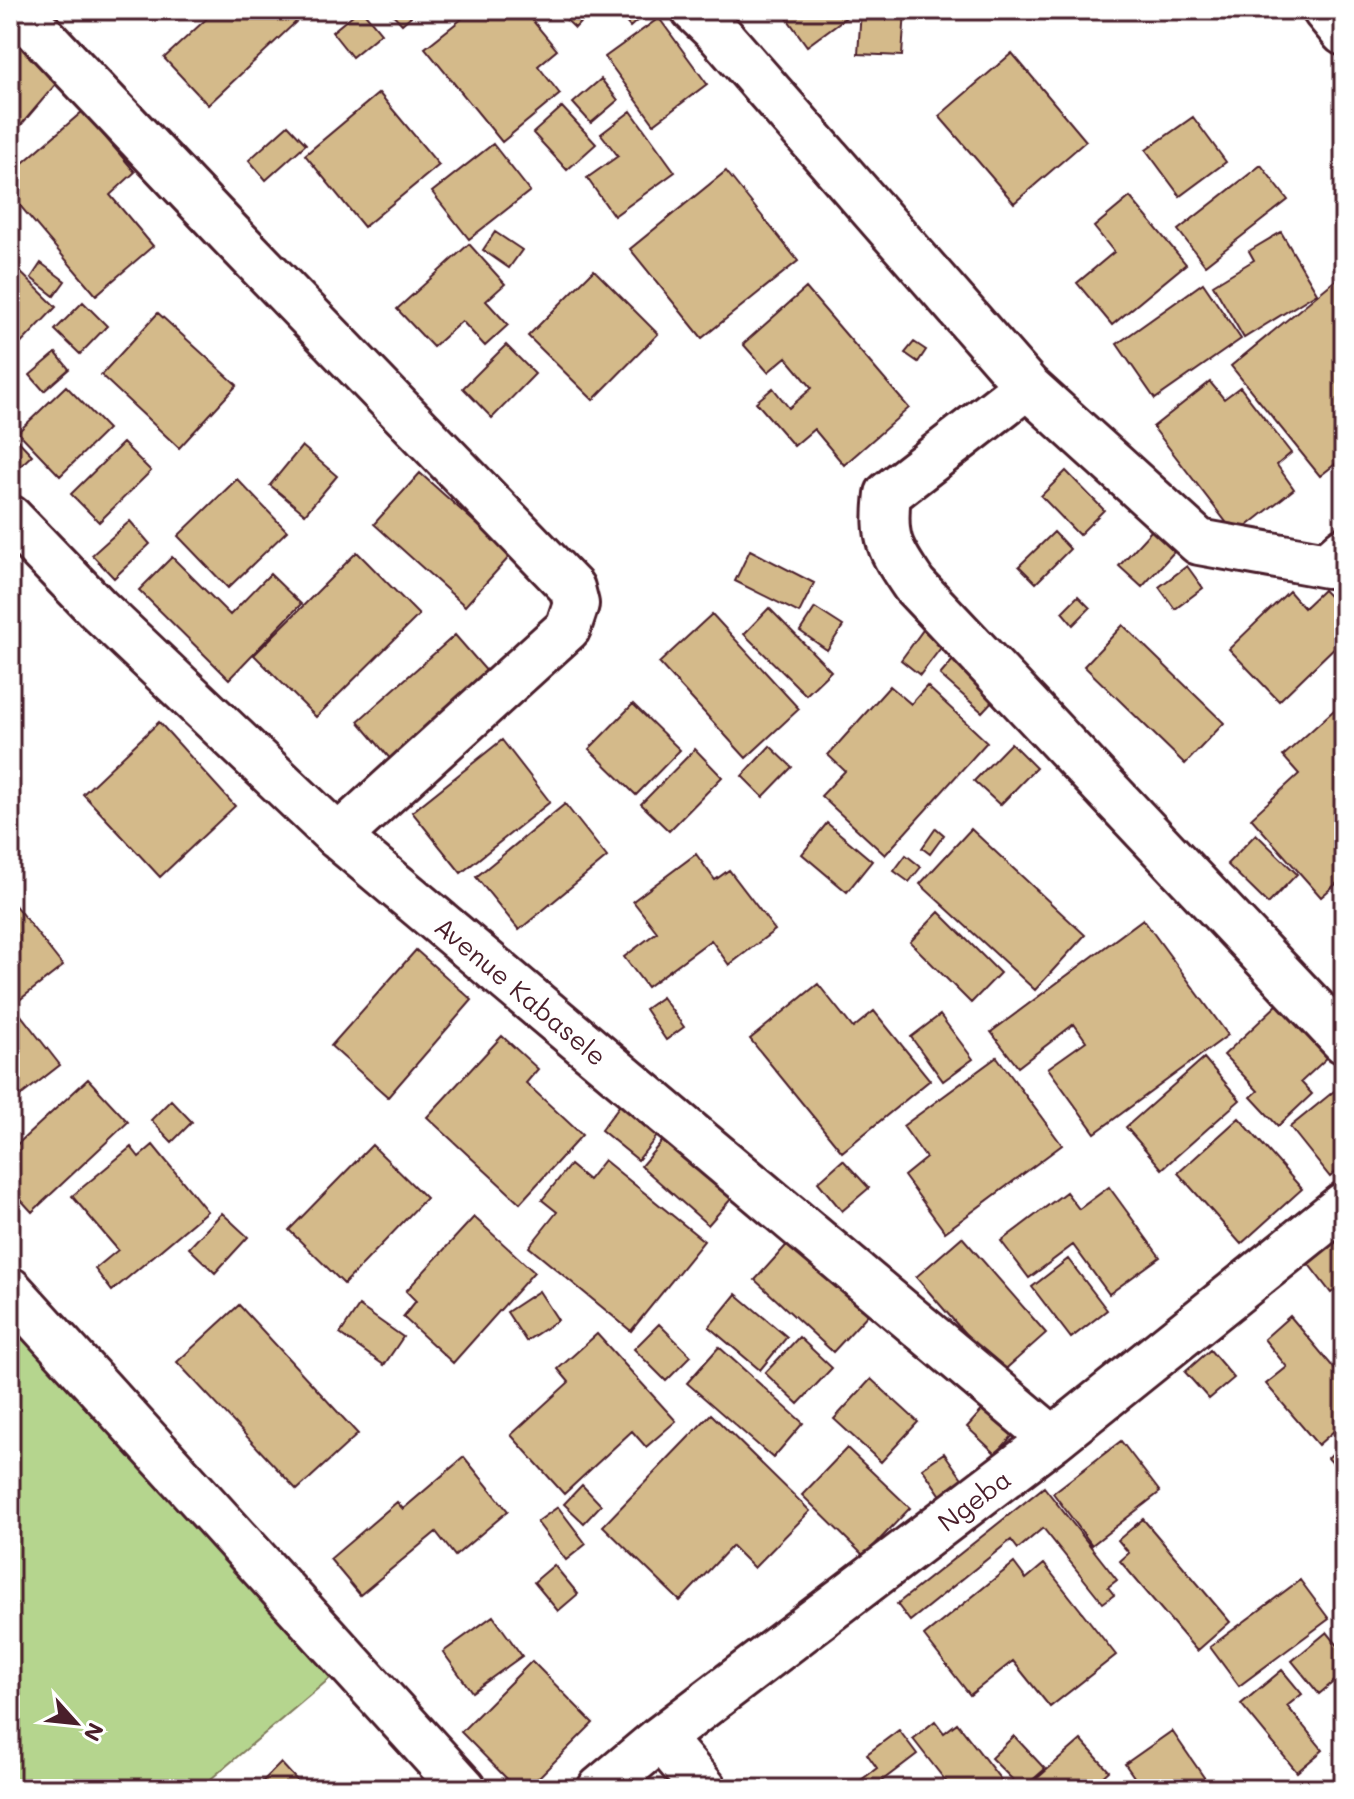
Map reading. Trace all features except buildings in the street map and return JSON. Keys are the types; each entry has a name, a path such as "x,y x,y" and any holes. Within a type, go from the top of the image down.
{"main road":[{"path":"18,10 572,588 576,604 568,628 338,837"},
{"path":"694,10 719,34 1027,386 1199,542 1327,565 1344,550"},
{"path":"1325,10 1344,33"},
{"path":"1027,386 888,494 885,522 890,550 914,585 1344,1041"},
{"name":"Avenue Kabasele","path":"10,518 97,608 338,837 1053,1439"},
{"name":"Ngeba","path":"600,1789 661,1738 1053,1439 1344,1205"},
{"path":"10,1290 464,1789"},
{"path":"661,1738 704,1789"}],"green space":[{"path":"10,1300 341,1669 199,1789 10,1789"}]}
